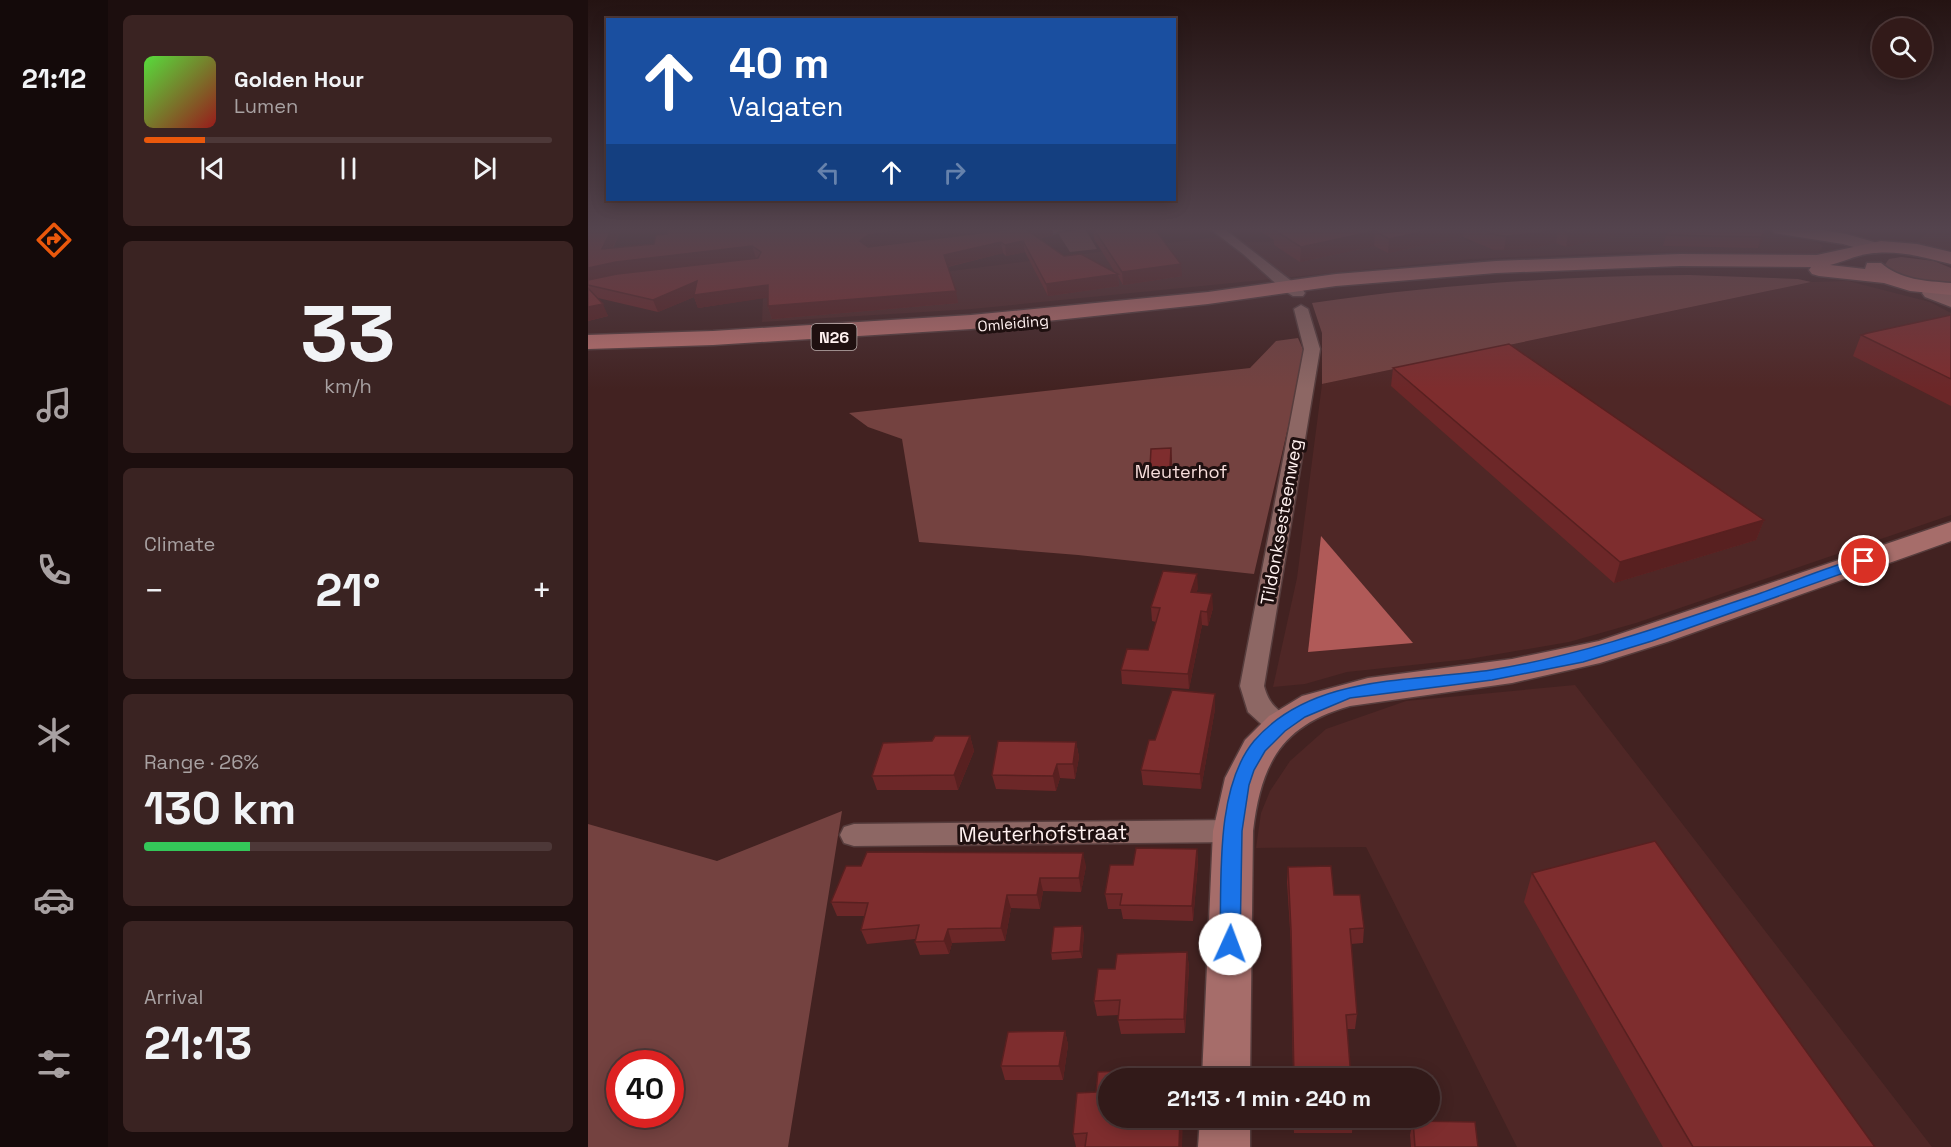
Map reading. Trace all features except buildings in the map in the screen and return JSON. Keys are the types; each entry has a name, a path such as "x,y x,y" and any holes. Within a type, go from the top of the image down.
{"main road":[{"name":"Omleiding","path":"588,342 713,339 938,325 1295,296 1369,282"},
{"name":"Omleiding","path":"588,347 761,341 907,332 1295,296 1394,282"},
{"path":"1893,282 1946,295"}],"street":[{"path":"1280,282 1295,296"},
{"name":"Tildonksesteenweg","path":"1279,726 1257,706 1252,686 1312,349 1295,296"},
{"path":"1226,1068 1233,831 1236,806 1246,769 1259,747 1279,726 1316,705 1350,693 1492,675 1614,648 1951,531"},
{"name":"Meuterhofstraat","path":"854,835 1233,831"},
{"path":"1224,1147 1225,1128"}],"shaded area":[{"path":"868,282 1246,282 972,309 762,322 763,295"},
{"path":"1811,282 1850,282 1930,302 1951,313 1951,515 1636,623 1569,642 1469,659 1347,672 1305,684 1273,687 1297,578 1322,384"},
{"path":"1321,536 1413,643 1308,652"},
{"path":"1575,685 1932,1147 1517,1147 1366,847 1256,848 1261,813 1270,791 1290,761 1326,729 1406,701"}],"green space":[{"path":"1811,282 1322,384 1322,333 1312,303 1406,291 1500,283"},
{"path":"1925,282 1951,282 1951,282"},
{"name":"Meuterhof","path":"1298,338 1305,354 1254,574 1078,555 919,542 902,439 868,427 849,413 1250,368 1276,341"},
{"path":"842,811 788,1147 588,1147 588,824 717,861"}],"route":[{"path":"1230,944 1233,831 1240,785 1259,747 1279,726 1299,713 1350,693 1492,675 1614,648 1864,561"}]}
